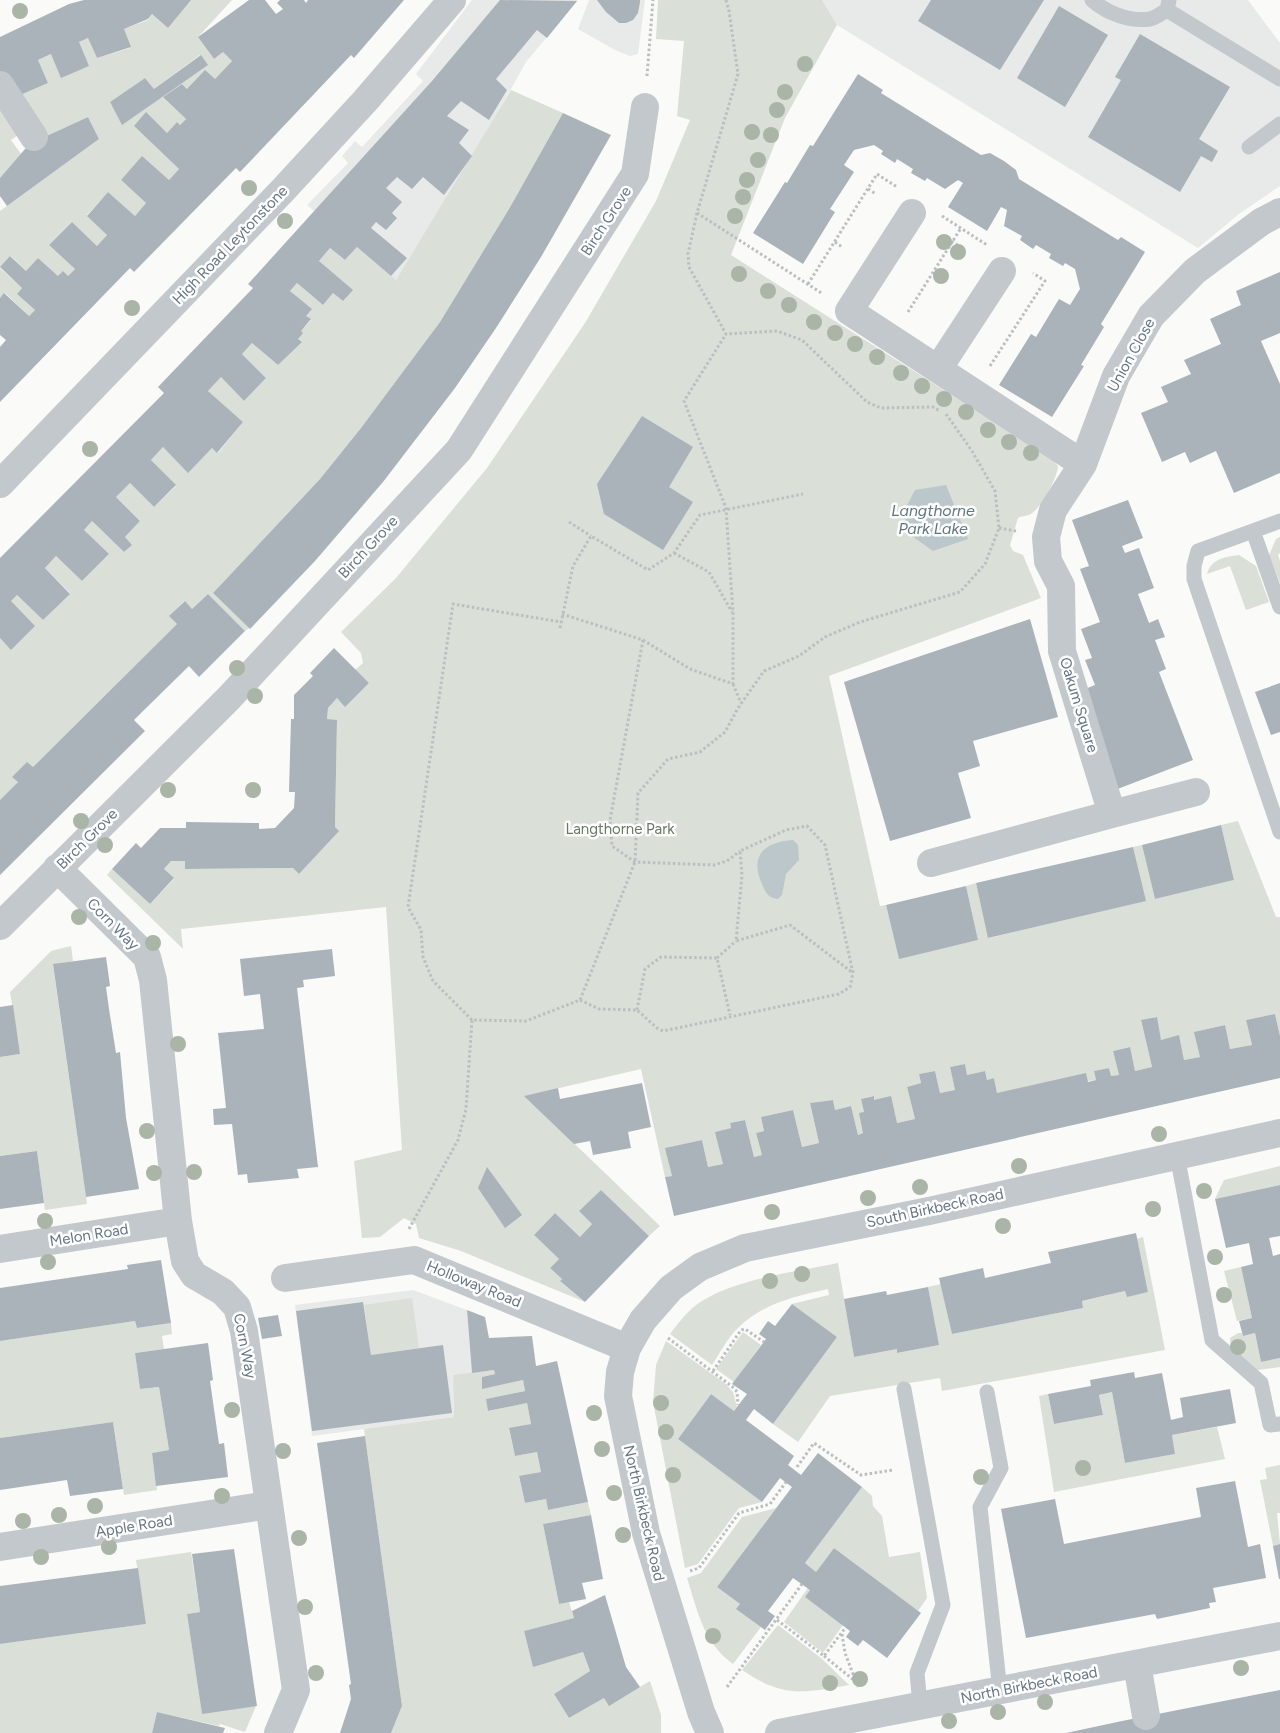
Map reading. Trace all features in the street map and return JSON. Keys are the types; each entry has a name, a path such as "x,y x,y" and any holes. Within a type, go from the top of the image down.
{"street":[{"name":"High Road Leytonstone","path":"0,484 282,190 365,101 452,0"},
{"path":"0,86 34,137"},
{"name":"Birch Grove","path":"0,926 229,698 459,450 636,174 645,107"},
{"name":"Union Close","path":"1046,537 1052,510 1083,464 1116,376 1151,316 1195,271 1261,222 1280,212"},
{"path":"925,213 849,311 1083,464"},
{"path":"938,369 998,260"},
{"name":"Oakum Square","path":"1046,537 1048,561 1061,586 1062,651 1112,814"},
{"path":"931,863 1196,792"},
{"name":"Corn Way","path":"57,868 147,957 153,980 178,1221 185,1261 194,1275 223,1292 237,1307 244,1331 296,1690 278,1733"},
{"name":"South Birkbeck Road","path":"627,1348 643,1320 671,1288 700,1267 745,1248 930,1211 1280,1133"},
{"name":"Melon Road","path":"0,1249 178,1221"},
{"name":"Holloway Road","path":"285,1278 414,1260 627,1348"},
{"name":"North Birkbeck Road","path":"627,1348 620,1372 618,1396 646,1533 661,1586 710,1733"},
{"name":"Apple Road","path":"0,1546 269,1505"},
{"name":"North Birkbeck Road","path":"779,1733 1280,1636"},
{"path":"1136,1664 1146,1716"}],"lane":[{"path":"1092,0 1103,10 1130,18 1151,19 1168,5 1280,79"},
{"path":"1249,147 1280,124"},
{"path":"1280,521 1198,551 1194,566 1194,579 1280,832"},
{"path":"1253,531 1280,607"},
{"path":"1177,1156 1212,1340 1261,1383 1270,1426 1280,1424"},
{"path":"904,1389 943,1605 917,1673 920,1705"},
{"path":"987,1392 1002,1468 980,1507 1000,1691"}],"path":[{"path":"645,107 653,0"},
{"path":"726,0 738,74 696,213 688,254 689,267 726,334"},
{"path":"808,284 877,174 900,189"},
{"path":"868,189 876,194"},
{"path":"696,213 849,311"},
{"path":"925,213 961,228 998,260"},
{"path":"892,338 961,228"},
{"path":"943,236 964,249"},
{"path":"835,242 842,246"},
{"path":"1002,410 990,388 986,372 1045,281 1028,270"},
{"path":"580,1000 636,862 638,793 668,759 700,752 725,732 741,703 764,671 799,656 825,637 860,622 960,592 985,564 999,528 996,491 947,414 933,407 881,408 867,402 802,340 777,331 726,334"},
{"path":"726,334 684,402 726,508 733,613 733,684 741,703"},
{"path":"569,522 648,570 674,553 700,515 726,508 803,494"},
{"path":"999,528 1013,530"},
{"path":"560,628 573,566 591,536"},
{"path":"674,553 709,572 733,613"},
{"path":"561,622 453,604 408,907 421,930 423,957 433,980 472,1020 526,1021 580,1000 599,1009 638,1010 663,1031 730,1015 839,994 850,987 854,973 824,845 806,826 786,830 740,851 726,861 714,865 636,862 612,846 610,820 644,640"},
{"path":"562,614 644,640 690,669 733,684"},
{"path":"736,941 742,875 740,851"},
{"path":"638,1010 645,969 661,957 717,958 736,941 790,925 854,973"},
{"path":"717,958 730,1015"},
{"path":"412,1222 458,1140 466,1108 472,1020"},
{"path":"643,1320 713,1371 737,1392 738,1405"},
{"path":"713,1371 741,1330 745,1329 764,1342"},
{"path":"797,1467 814,1443 861,1476 918,1466"},
{"path":"661,1586 686,1572 699,1568 739,1513 770,1504 786,1482"},
{"path":"727,1687 802,1584"},
{"path":"777,1620 856,1681"},
{"path":"824,1656 846,1628"},
{"path":"842,1633 846,1653 868,1715"}],"shaded area":[{"path":"472,0 578,0 526,62 493,121 396,280 307,205 348,163 342,156 355,141 362,147 423,81 416,74"},
{"path":"589,0 645,0 638,54 630,56 615,50 578,29"},
{"path":"822,0 1248,0 1280,43 1280,186 1239,214 1198,248 837,25"},
{"path":"413,1290 467,1310 472,1373 453,1376 454,1417 312,1436 295,1305"}],"green space":[{"path":"190,0 232,0 198,37 214,59 223,52 232,61 215,79 187,89 182,84 163,97 186,119 180,125 177,122 167,133 134,126 179,169 169,180 142,157 121,180 146,203 135,216 108,192 87,215 107,235 97,246 72,222 49,245 75,269 68,276 58,276 38,258 26,271 11,256 0,267 0,211 99,139 88,117 40,139 3,78 9,75 18,96 48,83 38,60 88,38 97,58 130,48 124,29 148,20 152,14 168,28","holes":["201,56 122,124 110,102 145,78 154,89"]},
{"name":"Langthorne Park","path":"658,0 822,0 837,25 785,118 731,255 1051,458 1058,466 1052,486 1038,507 1029,515 1018,518 1010,545 1013,551 1023,555 1041,598 829,676 880,906 886,905 899,958 978,940 966,886 976,883 989,938 1145,901 1133,847 1142,845 1155,899 1234,880 1221,825 1238,821 1276,917 1280,917 1280,1036 1275,1014 1246,1020 1252,1045 1230,1049 1224,1025 1195,1032 1200,1057 1184,1060 1179,1036 1161,1040 1156,1017 1141,1021 1152,1067 1135,1071 1129,1047 1113,1051 1119,1075 1111,1076 1109,1068 1094,1071 1096,1080 997,1093 994,1078 987,1080 985,1071 967,1075 965,1064 950,1067 955,1090 940,1093 935,1071 919,1074 921,1083 907,1087 915,1119 897,1123 874,1100 873,1096 861,1099 864,1112 863,1133 858,1135 851,1106 835,1110 833,1100 810,1103 819,1143 802,1147 793,1110 761,1117 764,1131 756,1133 762,1155 754,1157 745,1120 730,1123 731,1128 716,1132 723,1164 708,1167 702,1140 666,1148 672,1176 665,1177 641,1069 525,1096 660,1226 649,1236 601,1190 579,1211 592,1224 580,1237 555,1213 534,1235 559,1259 550,1268 562,1279 560,1281 585,1302 461,1251 419,1238 416,1224 404,1218 380,1237 362,1238 354,1161 402,1150 386,907 181,929 183,949 107,875 112,869 150,904 174,879 164,869 171,861 185,861 185,869 293,868 299,874 338,831 335,827 337,721 327,719 328,708 337,698 345,706 369,683 355,670 363,663 361,653 341,632 396,578 487,468 585,323 656,201 690,120 677,116 684,41 656,39"},
{"path":"511,90 563,113 509,209 440,322 361,428 320,479 213,593 249,628 245,631 208,594 192,609 184,601 170,616 177,624 33,767 13,777 18,782 0,800 0,638 11,649 11,601 17,595 43,620 70,593 45,568 56,556 82,581 108,555 84,530 92,521 124,552 131,545 125,537 140,521 116,497 130,483 154,507 176,486 151,460 163,447 188,472 212,448 218,453 243,422 208,391 221,377 244,401 266,378 242,354 252,343 278,365 301,342 298,339 301,331 311,320 306,316 311,309 290,291 297,283 323,305 333,293 343,301 352,290 319,261 330,248 345,260 357,247 396,280"},
{"path":"0,105 24,131 11,140 21,154 0,178"},
{"path":"0,268 22,288 17,294 35,310 29,316 5,293 0,298"},
{"path":"1280,537 1280,553 1278,555 1280,561 1280,583 1269,555 1276,539"},
{"path":"1239,555 1256,566 1269,602 1246,610 1230,566 1207,574 1215,562 1223,558"},
{"path":"71,946 73,961 53,965 87,1204 45,1210 37,1151 0,1156 0,1057 20,1054 10,992 51,951"},
{"path":"1280,1166 1280,1185 1215,1199 1224,1180"},
{"path":"1143,1237 1165,1350 942,1391 940,1378 830,1396 798,1442 773,1424 837,1337 792,1304 829,1295 828,1289 792,1298 759,1312 735,1331 712,1365 670,1334 693,1308 717,1293 750,1281 838,1263 854,1357 897,1349 898,1353 938,1345 928,1287 941,1284 952,1334 1083,1308 1082,1301 1125,1291 1127,1296 1148,1292 1137,1239"},
{"path":"1241,1267 1252,1318 1237,1321 1224,1271"},
{"path":"412,1298 419,1348 371,1355 364,1305"},
{"path":"135,1321 137,1328 171,1323 172,1334 162,1336 164,1349 135,1353 140,1389 159,1387 169,1450 152,1453 157,1490 124,1495 113,1422 0,1438 0,1341"},
{"path":"743,1332 761,1345 734,1382 716,1369"},
{"path":"1238,1333 1242,1333 1243,1336 1255,1333 1261,1362 1280,1358 1280,1367 1251,1371 1231,1352 1230,1338"},
{"path":"666,1341 726,1384 733,1392 737,1407 734,1411 711,1394 678,1439 762,1502 739,1508 698,1564 685,1568 653,1402 656,1365"},
{"path":"494,1370 495,1374 482,1377 482,1388 523,1380 525,1391 486,1399 489,1411 527,1403 531,1424 509,1429 515,1456 537,1452 541,1472 519,1477 525,1503 546,1499 548,1510 588,1502 591,1515 543,1524 559,1604 569,1602 574,1618 524,1631 533,1666 583,1652 590,1671 554,1694 569,1718 604,1698 640,1687 650,1681 661,1715 661,1733 391,1733 402,1706 364,1429 454,1417 453,1375"},
{"path":"1112,1392 1125,1463 1175,1454 1172,1435 1217,1427 1225,1459 1054,1492 1039,1396 1048,1394 1054,1424 1103,1415 1099,1395"},
{"path":"1280,1465 1280,1513 1277,1513 1280,1544 1273,1546 1260,1480 1267,1479 1265,1468"},
{"path":"862,1487 872,1496 873,1506 882,1516 889,1557 920,1552 927,1598 918,1611 834,1548 816,1572 805,1563"},
{"path":"776,1508 717,1587 740,1604 737,1609 761,1627 733,1664 708,1636 698,1614 687,1578 701,1573 742,1517"},
{"path":"191,1552 200,1612 187,1614 202,1713 256,1706 245,1732 220,1724 219,1726 157,1712 152,1733 0,1733 0,1644 146,1624 136,1560"},
{"path":"808,1588 810,1590 805,1597 843,1625 823,1653 784,1622"},
{"path":"778,1625 821,1658 849,1685 819,1690 794,1691 770,1685 742,1670"}],"water":[{"name":"Langthorne Park Lake","path":"946,485 968,539 933,551 912,536 903,513 915,490"},
{"path":"793,840 798,845 799,860 786,874 782,895 778,899 772,897 765,890 758,874 757,865 762,852 767,847 783,841"}],"building":[{"path":"84,0 191,0 168,28 152,14 148,19 124,29 131,47 97,58 88,38 79,42 89,66 61,78 51,54 38,60 48,83 18,96 9,75 0,79 0,37 69,4"},
{"path":"249,0 265,0 276,14 283,9 277,3 280,0 304,0 306,3 308,0 404,0 354,58 351,55 240,172 236,168 134,272 130,268 0,402 0,347 6,340 0,335 0,298 4,293 29,316 35,310 17,294 22,288 0,267 10,256 26,271 38,258 58,276 63,271 68,276 75,269 49,245 72,222 97,246 107,235 87,216 108,192 135,216 146,203 121,180 142,156 169,180 179,169 134,126 146,112 167,133 177,122 180,125 186,119 163,97 182,84 187,89 205,70 215,79 232,61 223,52 214,59 198,37"},
{"path":"500,0 577,1 547,38 537,30 496,79 507,90 489,120 461,101 447,116 469,130 459,143 472,156 444,195 423,177 412,189 397,177 386,188 402,202 392,213 397,218 386,230 376,222 371,228 407,258 391,276 357,247 345,260 330,248 319,261 353,290 343,301 333,293 323,305 297,283 290,291 312,309 306,316 311,319 301,331 303,333 298,339 302,342 278,365 252,343 242,354 266,378 244,401 221,377 208,391 243,422 217,453 212,448 188,473 163,447 151,460 176,485 154,507 130,483 116,497 140,521 125,537 132,545 124,552 92,521 84,530 109,554 82,581 56,556 45,568 70,594 43,620 17,595 11,601 35,626 11,650 0,638 0,558 164,393 158,387 253,288 248,284 432,81"},
{"path":"597,0 640,0 640,2 638,13 633,20 619,23 606,12"},
{"path":"931,0 1044,0 1000,70 918,21"},
{"path":"1059,6 1108,35 1065,107 1017,78"},
{"path":"1140,34 1230,87 1199,139 1218,151 1212,162 1201,156 1180,192 1088,137 1121,80 1115,77"},
{"path":"201,55 208,65 122,125 110,102 145,78 154,89"},
{"path":"858,74 883,90 881,93 981,155 990,153 1004,161 1016,170 1019,179 1118,240 1121,237 1145,252 1101,324 1104,327 1081,365 1084,366 1052,417 999,385 1031,334 1036,337 1059,299 1070,305 1080,289 1075,269 1065,263 1063,266 1049,258 1051,254 1036,245 1033,249 1020,240 1022,236 1004,226 1007,210 1001,207 987,231 948,207 963,183 958,180 945,189 927,178 925,181 911,173 913,169 897,159 895,163 881,154 883,151 874,145 854,150 844,165 854,172 830,209 835,212 803,264 753,233 810,145 813,146"},
{"path":"563,113 611,135 541,257 455,388 383,482 315,561 250,629 213,593 320,479 361,428 440,322 509,209"},
{"path":"88,117 99,139 7,206 0,196 0,178 25,149 40,139"},
{"path":"1280,272 1280,333 1261,341 1280,384 1280,473 1234,493 1216,451 1190,463 1185,452 1162,462 1141,413 1168,402 1161,387 1191,374 1184,360 1221,344 1210,319 1241,305 1236,291"},
{"path":"642,416 693,447 669,487 693,502 663,550 604,514 597,484"},
{"path":"1128,500 1143,538 1122,546 1125,553 1139,548 1154,588 1138,594 1149,623 1158,619 1165,637 1155,640 1166,669 1159,672 1193,760 1115,790 1085,689 1095,685 1085,660 1092,658 1081,629 1100,622 1080,569 1089,566 1072,520"},
{"path":"208,594 245,631 199,677 189,666 141,713 134,720 145,731 0,875 0,800 18,782 12,777 27,762 33,767 177,624 169,616 185,601 192,609"},
{"path":"1030,619 1058,717 973,741 980,766 958,773 971,818 890,841 844,682"},
{"path":"334,648 369,683 345,707 337,698 328,708 327,719 337,720 335,827 339,831 299,874 293,868 185,869 185,861 171,861 164,869 174,878 150,904 112,869 136,843 141,848 160,828 186,828 186,822 259,823 259,829 275,828 294,808 295,792 289,792 291,719 294,719 294,695 313,676 310,673"},
{"path":"1280,683 1280,732 1271,735 1255,692"},
{"path":"1221,825 1234,880 1155,899 1142,845"},
{"path":"1133,847 1146,901 988,938 976,883"},
{"path":"966,886 978,940 899,959 886,905"},
{"path":"332,949 335,976 303,980 304,987 297,988 318,1167 297,1169 299,1178 248,1183 247,1174 238,1175 232,1124 214,1125 213,1109 226,1108 218,1033 264,1029 260,994 244,996 240,959"},
{"path":"106,957 110,986 106,987 109,1009 116,1053 120,1052 126,1118 139,1189 86,1197 53,964"},
{"path":"13,1005 20,1054 0,1057 0,1007"},
{"path":"1275,1014 1280,1036 1280,1078 674,1216 665,1177 672,1176 665,1148 702,1140 708,1167 723,1164 715,1132 731,1128 730,1123 745,1120 754,1157 762,1155 756,1133 764,1131 761,1117 793,1110 802,1147 819,1143 810,1103 833,1100 835,1110 851,1106 858,1135 863,1133 859,1113 864,1112 861,1099 874,1096 874,1100 891,1096 897,1123 915,1119 907,1087 921,1083 919,1074 935,1071 940,1093 955,1090 950,1067 965,1064 967,1075 985,1071 987,1080 994,1078 997,1093 1086,1073 1088,1082 1096,1080 1094,1071 1109,1068 1111,1076 1119,1075 1113,1051 1130,1047 1135,1071 1152,1067 1141,1020 1157,1017 1161,1040 1179,1035 1184,1060 1200,1057 1194,1032 1225,1025 1230,1049 1252,1045 1246,1020"},
{"path":"642,1083 651,1127 628,1132 631,1148 593,1155 590,1141 574,1144 524,1096 558,1088 560,1099"},
{"path":"37,1151 44,1203 0,1209 0,1156"},
{"path":"487,1167 522,1215 505,1228 478,1188"},
{"path":"1280,1185 1280,1236 1269,1238 1273,1256 1280,1254 1280,1358 1261,1362 1255,1333 1243,1336 1239,1321 1252,1318 1241,1267 1253,1264 1249,1243 1226,1248 1215,1199"},
{"path":"601,1190 649,1236 585,1302 560,1281 562,1279 550,1268 559,1259 534,1235 555,1213 580,1237 592,1224 579,1211"},
{"path":"1136,1233 1148,1292 1127,1297 1125,1291 1082,1301 1083,1308 952,1334 939,1278 983,1268 985,1278 1051,1263 1048,1252"},
{"path":"161,1260 171,1323 137,1328 135,1321 0,1341 0,1288 128,1269 127,1265"},
{"path":"928,1287 939,1345 897,1353 897,1349 854,1357 844,1299 886,1291 887,1295"},
{"path":"363,1302 371,1355 443,1345 452,1413 312,1431 296,1311"},
{"path":"792,1304 837,1337 773,1424 754,1409 746,1420 794,1456 788,1465 801,1475 818,1453 862,1487 805,1563 816,1572 834,1548 921,1613 887,1658 863,1640 858,1646 846,1637 850,1631 805,1597 810,1590 793,1578 768,1611 775,1616 765,1630 736,1609 740,1604 717,1587 792,1487 780,1478 762,1502 678,1439 711,1394 734,1411 747,1394 732,1384 766,1339 759,1334 768,1321 775,1326"},
{"path":"467,1310 485,1317 489,1338 532,1336 536,1366 557,1361 588,1502 548,1510 546,1499 525,1503 519,1476 541,1472 537,1452 515,1456 509,1428 531,1424 527,1403 488,1411 486,1399 525,1391 523,1380 482,1389 482,1377 495,1374 494,1370 472,1373"},
{"path":"278,1315 282,1336 262,1339 258,1318"},
{"path":"208,1343 213,1380 210,1381 219,1444 224,1443 228,1477 156,1486 152,1453 169,1450 159,1387 140,1389 135,1353"},
{"path":"1134,1372 1135,1378 1162,1373 1171,1420 1183,1417 1180,1398 1230,1389 1236,1423 1172,1435 1175,1454 1125,1463 1112,1392 1099,1395 1103,1415 1054,1424 1048,1394 1091,1386 1090,1380"},
{"path":"113,1422 123,1489 70,1496 67,1480 0,1490 0,1438"},
{"path":"365,1436 402,1706 391,1733 340,1733 351,1699 349,1685 351,1684 317,1443"},
{"path":"1235,1481 1248,1547 1260,1544 1266,1578 1213,1588 1216,1602 1209,1603 1210,1608 1157,1619 1155,1614 1026,1638 1001,1509 1055,1499 1064,1544 1201,1517 1196,1488"},
{"path":"591,1515 603,1579 582,1583 586,1599 559,1604 543,1524"},
{"path":"1280,1544 1280,1579 1279,1579 1273,1546"},
{"path":"234,1549 257,1706 202,1714 187,1614 200,1612 192,1554"},
{"path":"138,1568 146,1624 0,1644 0,1586"},
{"path":"605,1595 626,1667 640,1687 609,1706 604,1698 569,1718 554,1694 590,1671 583,1652 533,1667 524,1631 574,1618 572,1611"},
{"path":"1280,1690 1280,1733 1066,1733 1122,1721"},
{"path":"157,1712 225,1728 223,1733 152,1733"}]}
